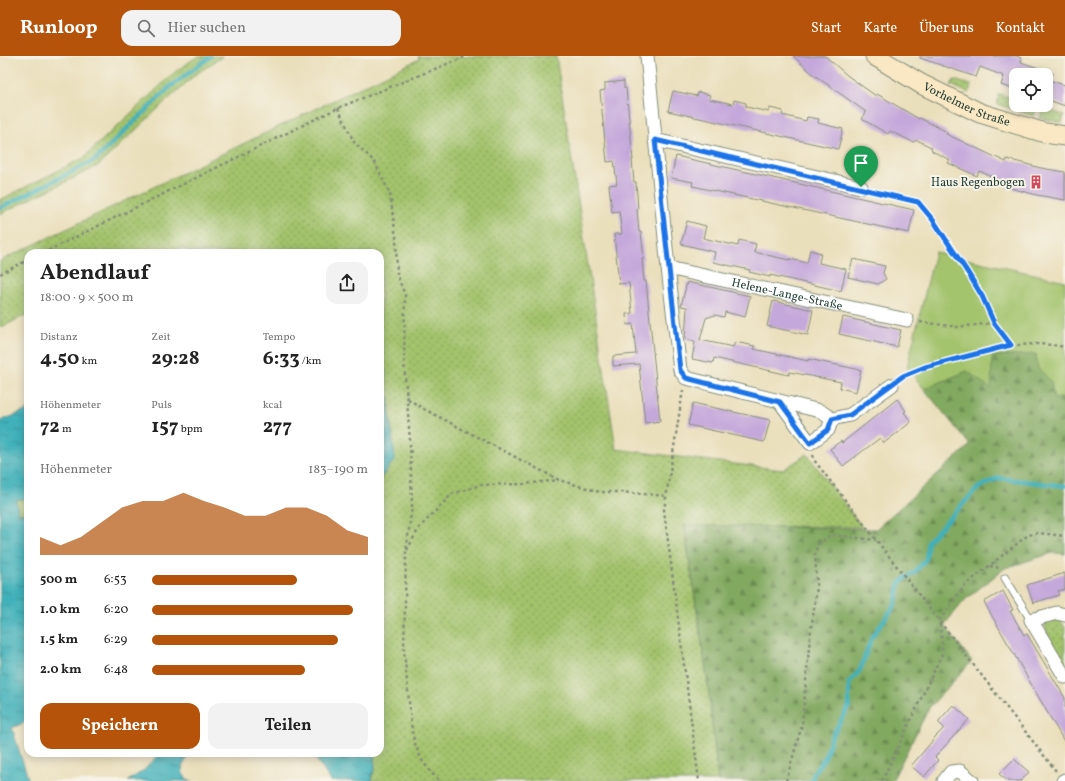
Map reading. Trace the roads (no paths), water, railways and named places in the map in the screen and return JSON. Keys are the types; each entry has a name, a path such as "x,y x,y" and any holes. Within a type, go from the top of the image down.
{"street":[{"path":"647,56 668,268 680,370 686,378 820,411 832,419 850,415 892,385"},
{"name":"Vorhelmer Straße","path":"875,56 921,84 980,113 1045,133 1065,136"},
{"path":"655,140 861,187"},
{"name":"Helene-Lange-Straße","path":"668,268 907,320"},
{"path":"780,402 810,443 828,430 832,419"},
{"path":"1065,615 1057,613 1031,620 1065,677"},
{"path":"944,781 951,772 960,771 972,781"}],"lane":[{"path":"1005,578 1031,620"}],"water":[{"path":"384,365 395,459 384,474"},
{"path":"24,412 24,499 16,500 18,513 24,514 24,723 12,728 29,781 0,781 0,421"},
{"path":"156,757 188,757 182,766 183,774 187,779 193,781 128,781 144,770"},
{"path":"315,757 374,757 375,770 372,775 372,781 331,781"}],"waterway":[{"path":"0,208 95,160 170,87 211,56"},
{"path":"811,781 815,771 825,757 831,738 849,706 849,683 860,670 872,637 895,605 900,582 915,572 926,559 928,541 978,488 998,478 1065,486"}],"place":[{"name":"Haus Regenbogen","path":"1036,182"}]}
